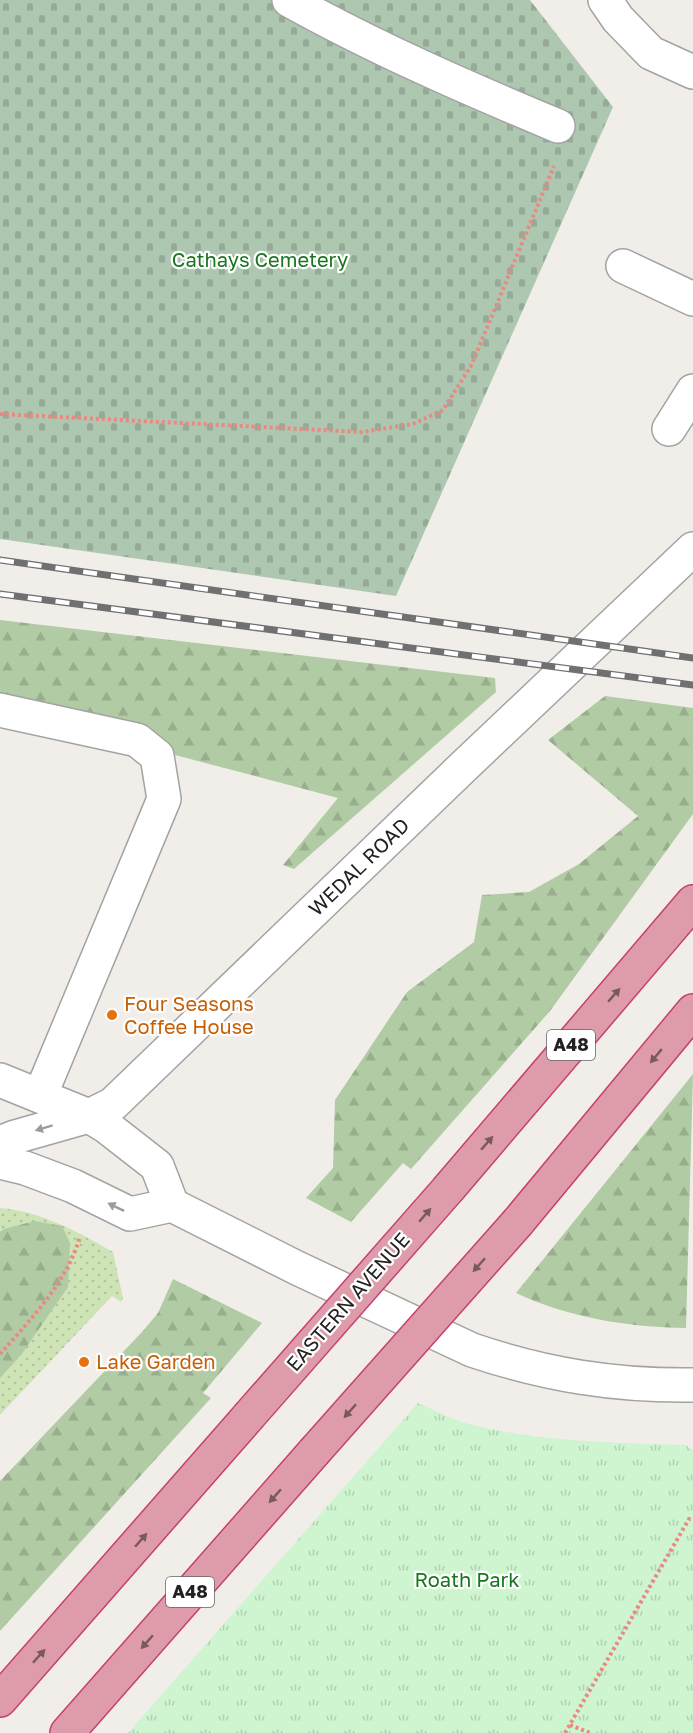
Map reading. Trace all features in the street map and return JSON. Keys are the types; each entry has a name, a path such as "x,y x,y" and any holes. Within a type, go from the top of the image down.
{"highway":[{"name":"EASTERN AVENUE","path":"0,1700 448,1188 693,902"},
{"name":"A48","path":"67,1733 518,1222 693,1011"}],"street":[{"path":"289,0 334,25 466,88 558,126"},
{"path":"605,0 618,19 651,53 693,72"},
{"path":"623,266 693,299"},
{"path":"669,429 693,391"},
{"name":"WEDAL ROAD","path":"0,1143 89,1116 113,1104 693,549"},
{"path":"0,710 137,740 157,756 164,799 40,1096"},
{"path":"0,1080 89,1116 107,1127 157,1166 172,1205"},
{"path":"0,1162 25,1168 73,1186 130,1214 172,1205 297,1268 472,1350 551,1373 623,1383 693,1385"}],"path":[{"path":"0,414 362,432 413,424 442,410 472,364 562,147 558,126"},
{"path":"0,1354 47,1301 75,1255 81,1234"},
{"path":"565,1733 689,1519 693,1519"},
{"path":"570,1725 590,1733"}],"green space":[{"name":"Cathays Cemetery","path":"0,0 530,0 613,107 396,596 0,539"},
{"path":"0,620 495,678 496,692 294,869 283,865 338,798 175,755 160,748 0,707"},
{"path":"605,696 693,708 693,814 550,1011 411,1169 403,1163 351,1222 306,1198 333,1168 335,1100 407,992 474,942 482,895 529,892 579,864 638,816 548,740"},
{"path":"693,1074 686,1328 642,1326 599,1320 557,1309 516,1293"},
{"path":"0,1208 45,1218 113,1252 123,1298 121,1302 112,1296 0,1415"},
{"path":"35,1221 62,1226 70,1243 68,1287 21,1355 0,1378 0,1232"},
{"path":"173,1279 262,1323 203,1393 211,1398 0,1631 0,1481 142,1332 158,1313"},
{"name":"Roath Park","path":"418,1403 469,1424 522,1435 686,1445 693,1451 693,1733 128,1733"}],"railway":[{"path":"0,560 693,658"},
{"path":"0,594 693,685"}],"place":[{"name":"Four Seasons Coffee House","path":"112,1015"},
{"name":"Lake Garden","path":"84,1362"}]}
